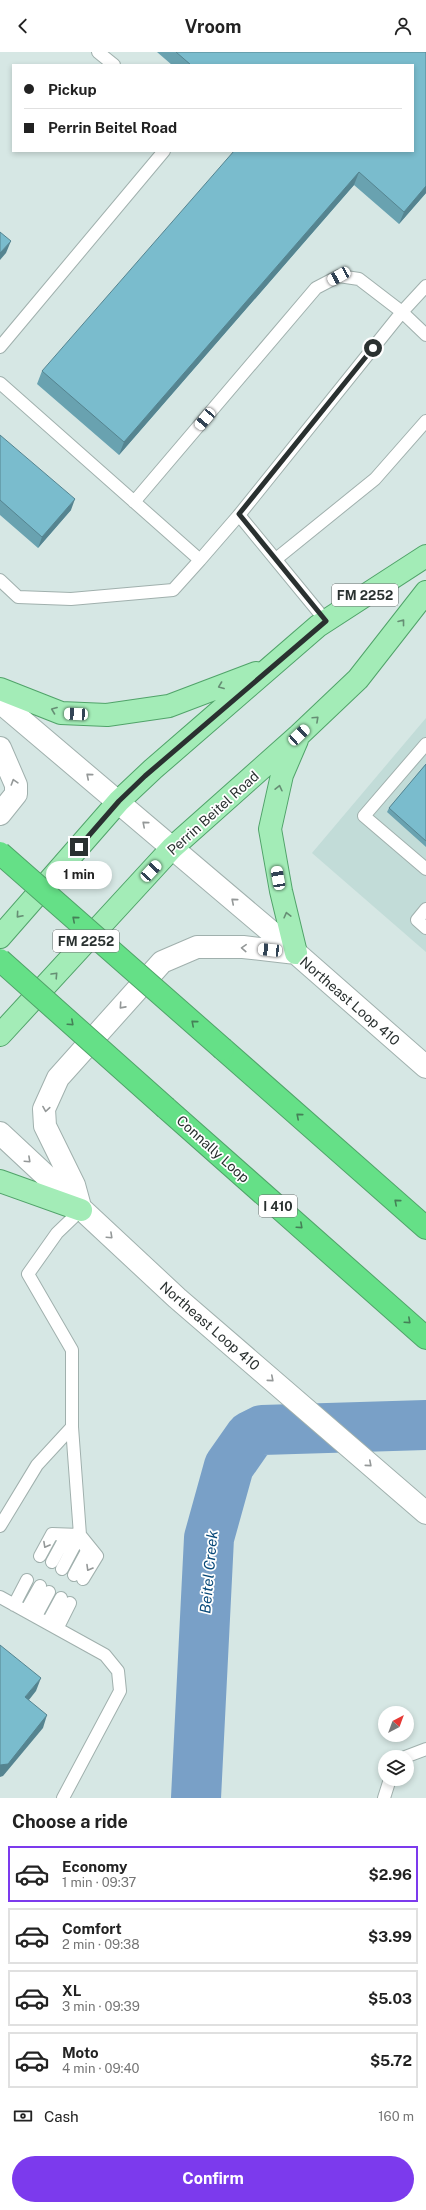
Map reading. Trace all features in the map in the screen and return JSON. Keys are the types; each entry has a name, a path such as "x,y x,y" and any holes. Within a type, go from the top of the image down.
{"highway":[{"path":"0,853 426,1228"},
{"name":"Connally Loop","path":"0,960 426,1338"}],"main road":[{"name":"FM 2252","path":"0,937 119,801 271,667 326,621 426,556"},
{"name":"Perrin Beitel Road","path":"0,1035 172,848 299,735 358,679 426,592"},
{"path":"0,689 61,713 107,716 169,706 271,667"},
{"name":"Northeast Loop 410","path":"0,702 119,801 426,1067"},
{"path":"81,1210 74,1185 45,1126 44,1109 58,1078 162,962 196,947 243,947 296,953 281,891 270,829 282,775 299,735"},
{"path":"0,748 16,786 16,794 0,814"},
{"name":"Northeast Loop 410","path":"0,1133 81,1210 178,1298 426,1513"},
{"path":"0,1181 81,1210"}],"lane":[{"path":"98,52 113,64"},
{"path":"0,347 163,152"},
{"path":"134,502 316,288 339,276 359,279 402,312 426,335"},
{"path":"0,580 18,597 71,599 173,590 239,514 402,312 426,286"},
{"path":"0,383 200,560"},
{"path":"276,559 375,479 426,421"},
{"path":"239,514 326,621"},
{"path":"426,744 364,816 426,869"},
{"path":"426,909 417,920 426,928"},
{"path":"62,1569 80,1535 72,1427 72,1350 28,1274 57,1233 81,1210"},
{"path":"0,1526 38,1465 72,1427"},
{"path":"40,1556 52,1534 80,1535 97,1556 78,1577"},
{"path":"52,1562 64,1540 80,1535"},
{"path":"14,1604 28,1580"},
{"path":"31,1613 44,1589"},
{"path":"0,1597 105,1655 118,1671 120,1691 63,1798"},
{"path":"53,1625 66,1601"},
{"path":"414,1754 426,1749"},
{"path":"384,1798 388,1786"}],"shaded area":[{"path":"426,718 426,952 312,853"}],"building":[{"path":"176,52 426,52 426,186 404,212 359,172 124,442 42,371 233,152 414,152 414,64 190,64"},
{"path":"0,232 11,241 0,253"},
{"path":"0,435 75,499 42,537 0,500"},
{"path":"426,764 426,841 389,808"},
{"path":"0,1645 41,1678 25,1697 47,1715 8,1764 0,1765"}],"waterway":[{"name":"Beitel Creek","path":"196,1798 209,1538 229,1466 250,1436 262,1430 426,1425"}],"route":[{"path":"79,847 119,801 145,776 318,626 326,621 239,514 373,348"}]}
